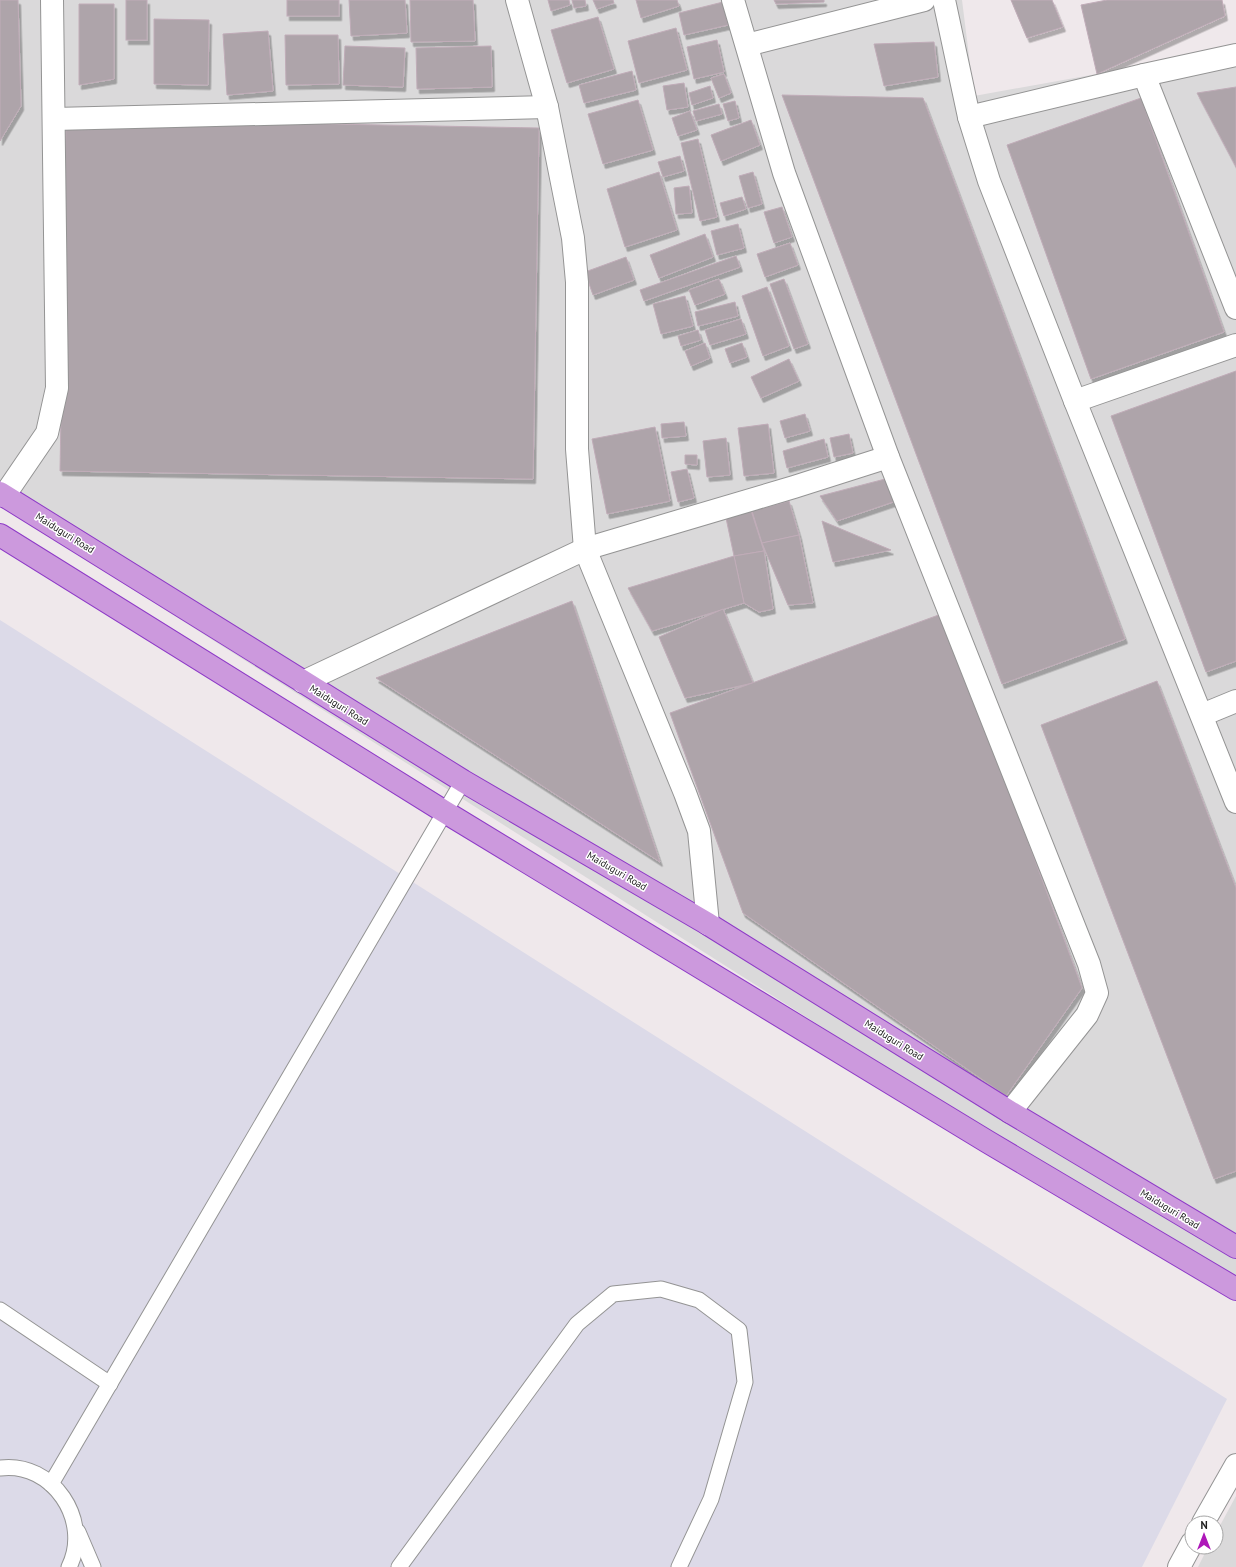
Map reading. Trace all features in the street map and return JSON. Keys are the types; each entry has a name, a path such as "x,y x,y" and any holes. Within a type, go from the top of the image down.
{"highway":[{"name":"Maiduguri Road","path":"2,494 464,781 708,924 1010,1112 1236,1247"},
{"path":"0,535 445,812 982,1138 1236,1289"}],"street":[{"path":"2,494 47,433 57,388 52,0"},
{"path":"518,0 547,107 573,238 577,282 577,449 586,549 699,831 708,924"},
{"path":"733,0 784,173 888,457 1089,964 1097,993 1087,1015 1010,1112"},
{"path":"747,45 924,0"},
{"path":"944,0 969,117 989,181 1075,401 1236,802"},
{"path":"969,117 1144,75 1236,55"},
{"path":"1144,75 1236,308"},
{"path":"54,119 547,107"},
{"path":"1075,401 1236,345"},
{"path":"303,682 586,549 794,487 888,457"},
{"path":"1202,715 1236,701"},
{"path":"1208,1515 1236,1465"},
{"path":"1179,1567 1186,1555"}],"lane":[{"path":"51,1484 464,781"},
{"path":"399,1567 577,1324 613,1294 662,1289 699,1300 739,1330 745,1382 711,1499 679,1567"},
{"path":"0,1310 110,1384"},
{"path":"0,1468 21,1469 37,1474 51,1484 63,1496 71,1511 93,1567"},
{"path":"69,1567 76,1544 76,1527"}],"shaded area":[{"path":"0,0 962,0 974,96 1236,49 1236,1290 0,505"},
{"path":"0,620 1227,1399 1142,1567 0,1567"},
{"path":"1236,1496 1236,1567 1198,1567 1204,1555 1224,1555 1224,1518"}],"building":[{"path":"0,0 18,0 21,106 0,141"},
{"path":"126,0 147,0 147,40 126,40"},
{"path":"287,0 339,0 339,16 287,16"},
{"path":"349,0 405,0 407,33 351,36"},
{"path":"410,0 473,0 475,41 411,42"},
{"path":"548,0 569,0 570,5 551,11"},
{"path":"572,0 585,0 586,6 574,8"},
{"path":"593,0 613,0 614,3 597,9"},
{"path":"636,0 677,0 679,6 641,18"},
{"path":"774,0 824,0 824,2 776,4"},
{"path":"1011,0 1052,0 1063,27 1027,38"},
{"path":"1107,0 1222,0 1225,16 1097,74 1081,5"},
{"path":"723,2 728,25 684,35 679,13"},
{"path":"79,4 114,4 114,79 79,85"},
{"path":"598,17 614,69 567,83 551,30"},
{"path":"154,19 209,20 208,85 154,84"},
{"path":"676,28 687,70 639,83 628,41"},
{"path":"268,31 273,91 227,95 223,34"},
{"path":"285,35 338,35 339,84 286,85"},
{"path":"717,40 724,72 694,79 687,47"},
{"path":"934,42 938,77 884,86 874,44"},
{"path":"345,46 405,48 403,87 343,85"},
{"path":"491,46 492,87 417,89 416,48"},
{"path":"632,71 636,90 584,103 579,85"},
{"path":"724,74 731,93 719,98 711,78"},
{"path":"684,83 688,107 667,110 663,86"},
{"path":"710,86 713,98 692,105 689,93"},
{"path":"1236,87 1236,167 1197,93"},
{"path":"782,95 923,98 1125,639 1002,684"},
{"path":"1141,98 1224,332 1091,379 1007,145"},
{"path":"638,100 653,150 603,164 588,114"},
{"path":"735,101 739,118 728,121 723,104"},
{"path":"719,104 722,114 696,121 693,111"},
{"path":"690,111 697,130 678,136 672,118"},
{"path":"66,119 539,128 533,479 60,471"},
{"path":"751,120 760,145 721,161 711,135"},
{"path":"698,139 717,217 700,221 681,143"},
{"path":"680,156 684,171 663,177 658,162"},
{"path":"659,172 677,230 625,247 607,189"},
{"path":"753,172 762,204 748,208 739,176"},
{"path":"689,186 692,213 676,214 674,188"},
{"path":"742,197 746,209 724,216 720,203"},
{"path":"782,207 792,237 774,243 764,212"},
{"path":"738,224 744,248 717,255 711,231"},
{"path":"705,234 713,257 659,278 650,255"},
{"path":"790,243 798,265 765,277 757,254"},
{"path":"736,256 740,267 644,301 640,290"},
{"path":"626,257 634,280 593,295 585,272"},
{"path":"719,279 725,294 695,305 689,290"},
{"path":"784,279 808,344 794,349 770,284"},
{"path":"767,287 789,346 763,356 742,296"},
{"path":"685,296 693,326 661,334 653,304"},
{"path":"735,302 738,316 698,326 695,312"},
{"path":"741,319 746,334 710,345 705,330"},
{"path":"698,330 701,340 681,346 678,336"},
{"path":"705,343 710,358 691,366 685,351"},
{"path":"742,343 747,357 730,363 725,349"},
{"path":"789,359 799,381 761,398 751,377"},
{"path":"1236,371 1236,661 1206,672 1111,416"},
{"path":"805,414 810,431 785,438 780,421"},
{"path":"684,422 686,436 662,438 661,424"},
{"path":"768,424 774,473 744,476 738,428"},
{"path":"655,427 670,501 607,514 592,439"},
{"path":"849,434 853,453 834,457 830,438"},
{"path":"726,438 730,475 707,477 703,441"},
{"path":"824,439 828,457 787,468 783,451"},
{"path":"685,455 697,455 697,465 685,464"},
{"path":"687,469 694,498 678,502 671,472"},
{"path":"885,479 896,501 837,521 820,496"},
{"path":"748,501 764,551 734,556 726,518"},
{"path":"789,501 799,535 762,543 752,511"},
{"path":"822,521 891,550 833,562"},
{"path":"799,535 813,603 788,605 762,543"},
{"path":"764,551 773,609 759,612 744,603 734,556"},
{"path":"734,556 744,603 652,631 628,588"},
{"path":"572,601 660,862 376,678"},
{"path":"723,609 753,683 685,698 659,637"},
{"path":"944,613 1082,988 1006,1096 743,913 670,713"},
{"path":"1157,681 1236,888 1236,1171 1214,1179 1041,725"}]}
